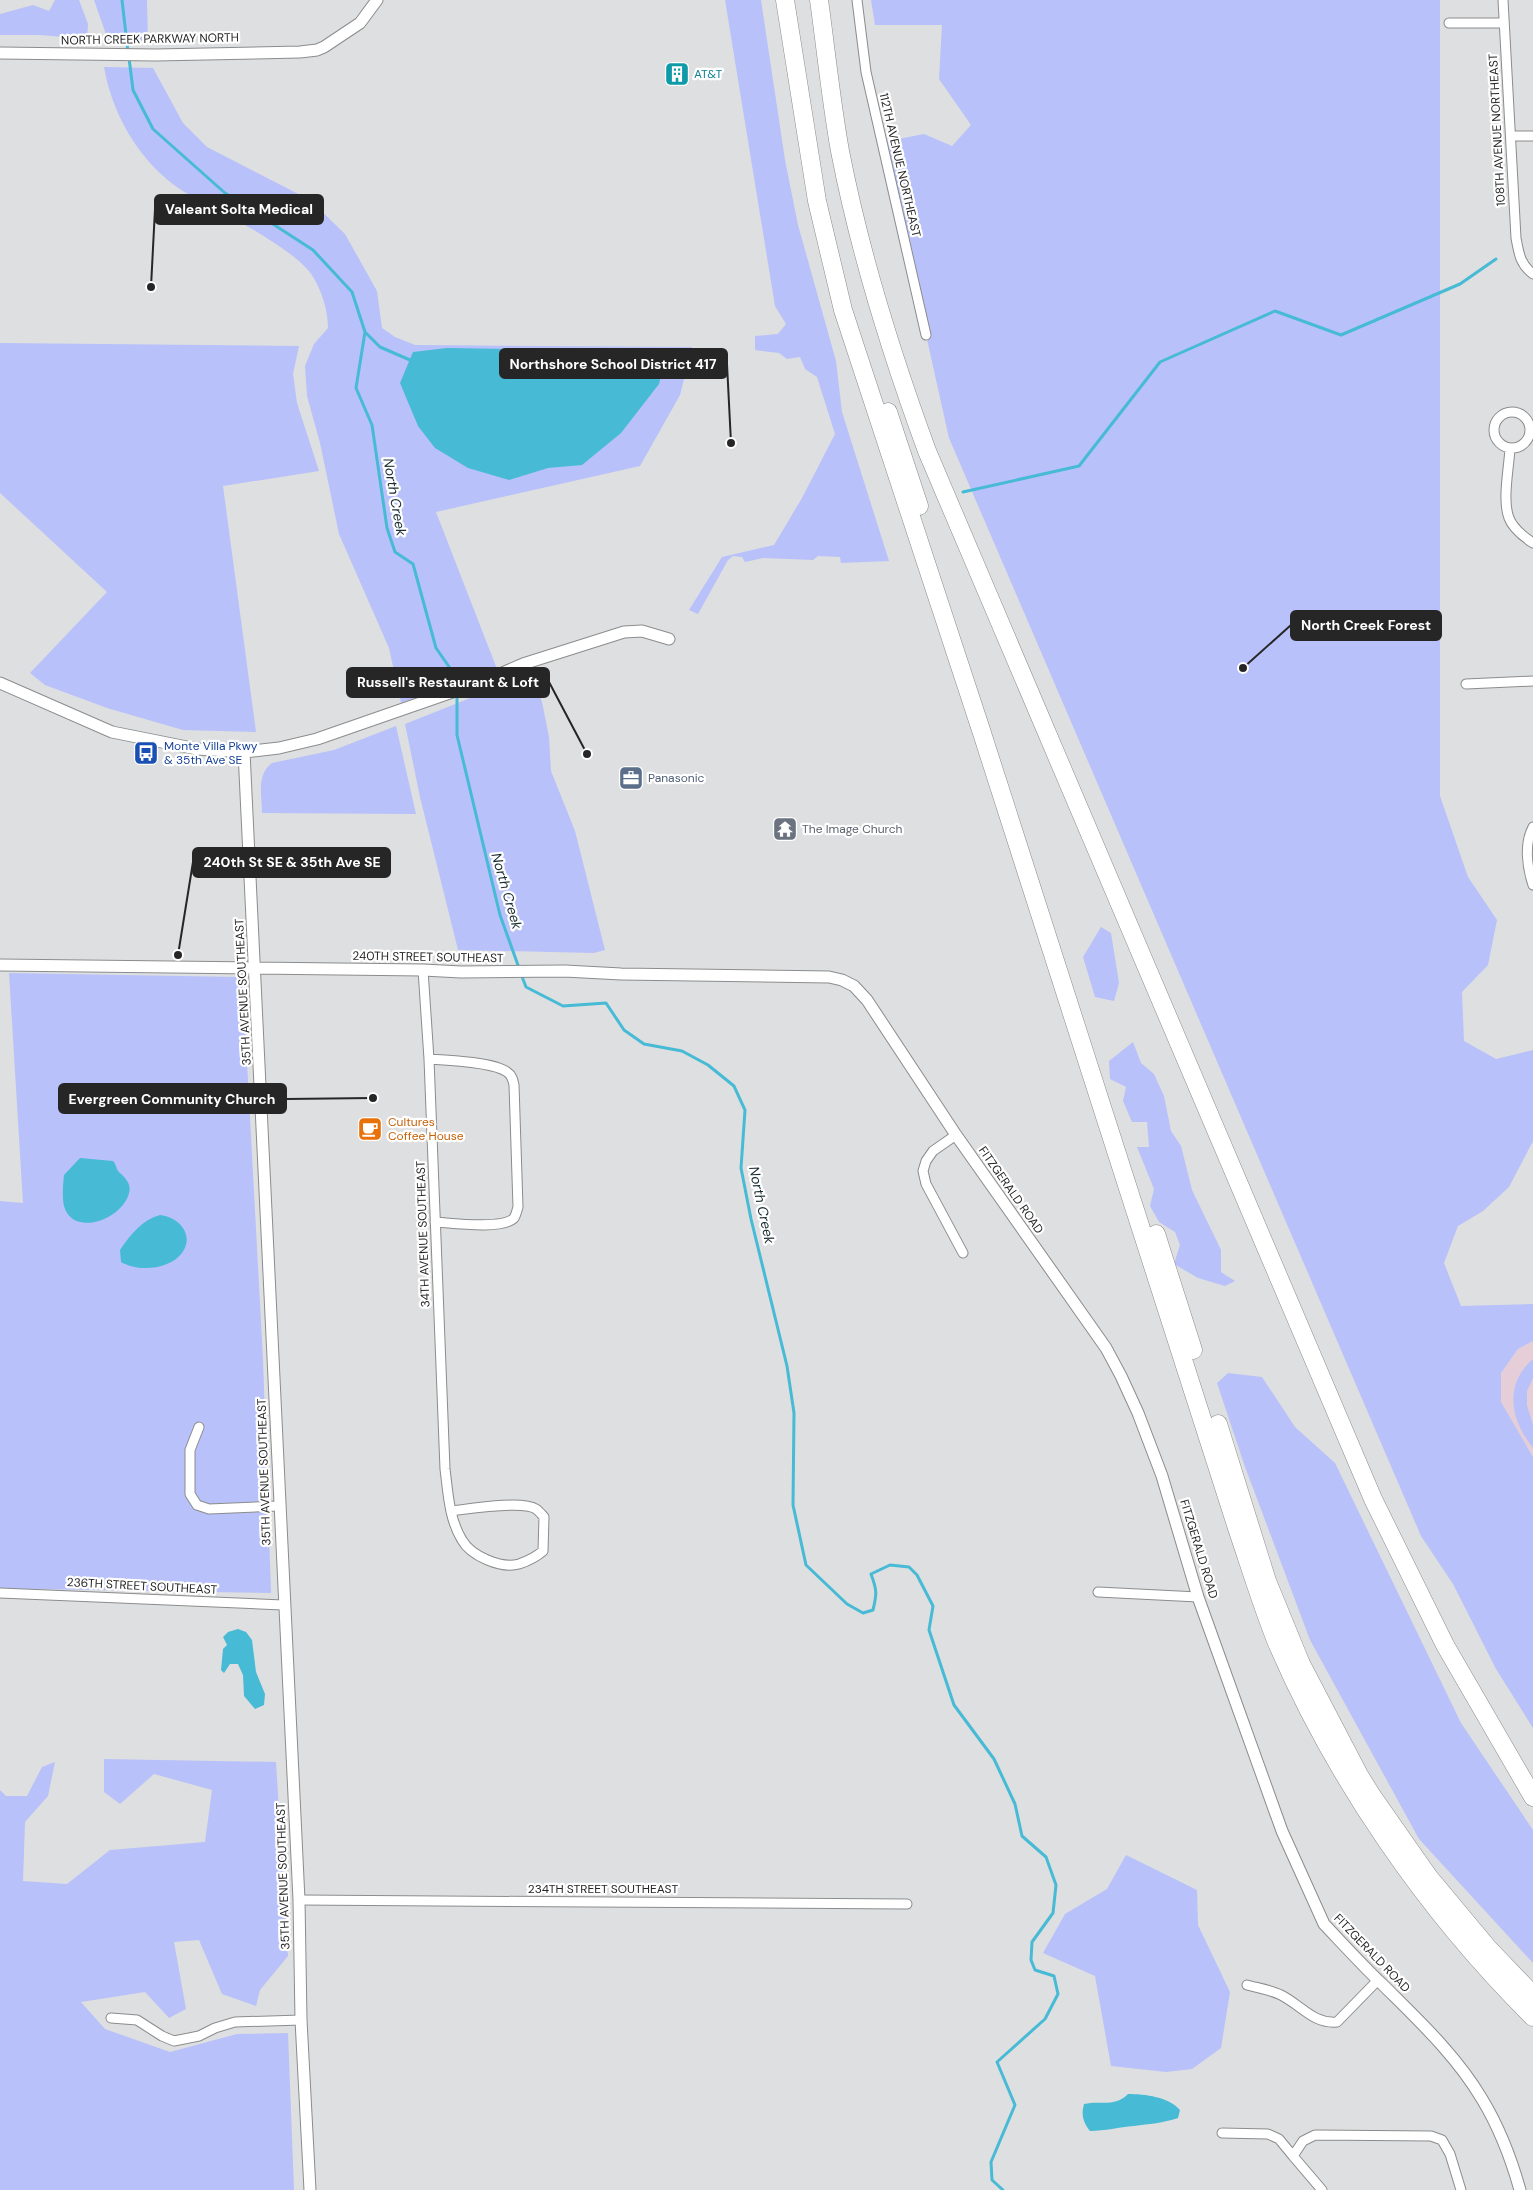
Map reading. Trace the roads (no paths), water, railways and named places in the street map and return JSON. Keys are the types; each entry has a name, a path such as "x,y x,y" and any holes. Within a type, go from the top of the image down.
{"highway":[{"path":"783,0 816,201 843,310 1237,1528 1277,1642 1301,1694 1364,1808 1429,1899 1464,1942 1533,2017"},
{"path":"795,0 821,166 854,309 1267,1581 1301,1664 1372,1796 1428,1876 1488,1948 1533,1996"},
{"path":"811,0 827,111 848,221 876,329 916,446 1377,1526 1410,1595 1470,1707 1491,1742 1512,1761"},
{"path":"819,0 840,150 864,255 899,374 926,451 1373,1498 1445,1645 1533,1797"},
{"path":"980,730 986,712"},
{"path":"1237,1528 1254,1539"}],"street":[{"name":"NORTH CREEK PARKWAY NORTH","path":"0,53 141,55 300,52 317,50 360,23 377,0"},
{"name":"112TH AVENUE NORTHEAST","path":"858,0 866,72 926,335"},
{"name":"108TH AVENUE NORTHEAST","path":"1504,0 1503,23 1516,238 1519,258 1524,266 1533,274"},
{"path":"1449,23 1503,23"},
{"path":"1511,136 1533,136"},
{"path":"1513,412 1526,420 1529,434 1524,443 1510,448 1497,441 1494,432 1499,418 1513,412"},
{"path":"1510,448 1506,503 1509,519 1515,528 1533,543"},
{"path":"0,683 112,732 178,746 244,752 279,748 317,739 484,681 523,664 624,632 642,632 669,639"},
{"path":"1466,684 1533,681"},
{"name":"35TH AVENUE SOUTHEAST","path":"244,752 256,969 283,1605 299,1900 301,2020 310,2190"},
{"path":"1533,827 1529,835 1528,856 1533,884"},
{"name":"240TH STREET SOUTHEAST","path":"0,965 460,972 533,970 621,974 810,976 842,980 854,986"},
{"name":"34TH AVENUE SOUTHEAST","path":"423,970 429,1059 445,1469 451,1511 463,1542 476,1553 493,1562 517,1565 543,1551 544,1518 536,1508 500,1505 451,1511"},
{"name":"FITZGERALD ROAD","path":"854,986 867,1000 956,1136 1106,1348 1138,1413 1162,1476 1198,1597 1282,1831 1315,1908 1324,1924 1412,2014 1465,2073 1483,2100 1496,2126 1511,2159 1520,2190"},
{"path":"429,1059 465,1061 505,1070 511,1075 514,1085 518,1207 514,1217 505,1224 436,1222"},
{"path":"956,1136 933,1151 926,1161 924,1171 926,1184 963,1253"},
{"path":"199,1427 190,1450 190,1494 197,1506 209,1509 279,1506"},
{"path":"1098,1592 1198,1597"},
{"name":"236TH STREET SOUTHEAST","path":"0,1593 283,1605"},
{"name":"234TH STREET SOUTHEAST","path":"299,1900 907,1904"},
{"path":"1247,1985 1281,1995 1320,2022 1329,2023 1337,2022 1378,1980"},
{"path":"111,2018 138,2020 162,2036 174,2041 199,2036 215,2028 235,2022 301,2020"},
{"path":"1222,2133 1268,2134 1279,2139 1322,2190"},
{"path":"1293,2156 1303,2141 1315,2135 1430,2136 1442,2140 1450,2154 1461,2190"}],"waterway":[{"name":"North Creek","path":"122,0 128,52"},
{"name":"North Creek","path":"129,58 133,90 153,129 225,193 313,250 352,292 365,332 356,388 372,425 387,528 395,552 413,564 436,648 452,671 457,697 457,735 500,915 519,968"},
{"path":"963,492 1079,466 1160,362 1275,311 1341,335 1460,284 1496,259"},
{"path":"365,332 380,347 410,360"},
{"name":"North Creek","path":"521,974 526,987 563,1006 606,1003 624,1030 644,1044 682,1051 708,1065 734,1086 745,1110 741,1168 751,1219 787,1366 794,1413 793,1505 806,1565 847,1604 863,1613 873,1610 876,1596 871,1574 890,1565 909,1567 917,1575 933,1606 929,1630 954,1705 994,1759 1015,1804 1022,1836 1046,1857 1056,1885 1053,1913 1032,1942 1031,1960 1035,1970 1054,1976 1058,1994 1045,2019 997,2062 1015,2105 991,2162 992,2180 1003,2190"}],"place":[{"name":"AT&T","path":"677,74"},
{"name":"Valeant Solta Medical","path":"151,287"},
{"name":"Northshore School District 417","path":"731,443"},
{"name":"North Creek Forest","path":"1243,668"},
{"name":"Monte Villa Pkwy & 35th Ave SE","path":"146,753"},
{"name":"Russell's Restaurant & Loft","path":"587,754"},
{"name":"Panasonic","path":"631,778"},
{"name":"The Image Church","path":"785,829"},
{"name":"240th St SE & 35th Ave SE","path":"178,955"},
{"name":"Evergreen Community Church","path":"373,1098"},
{"name":"Cultures Coffee House","path":"370,1129"}]}
